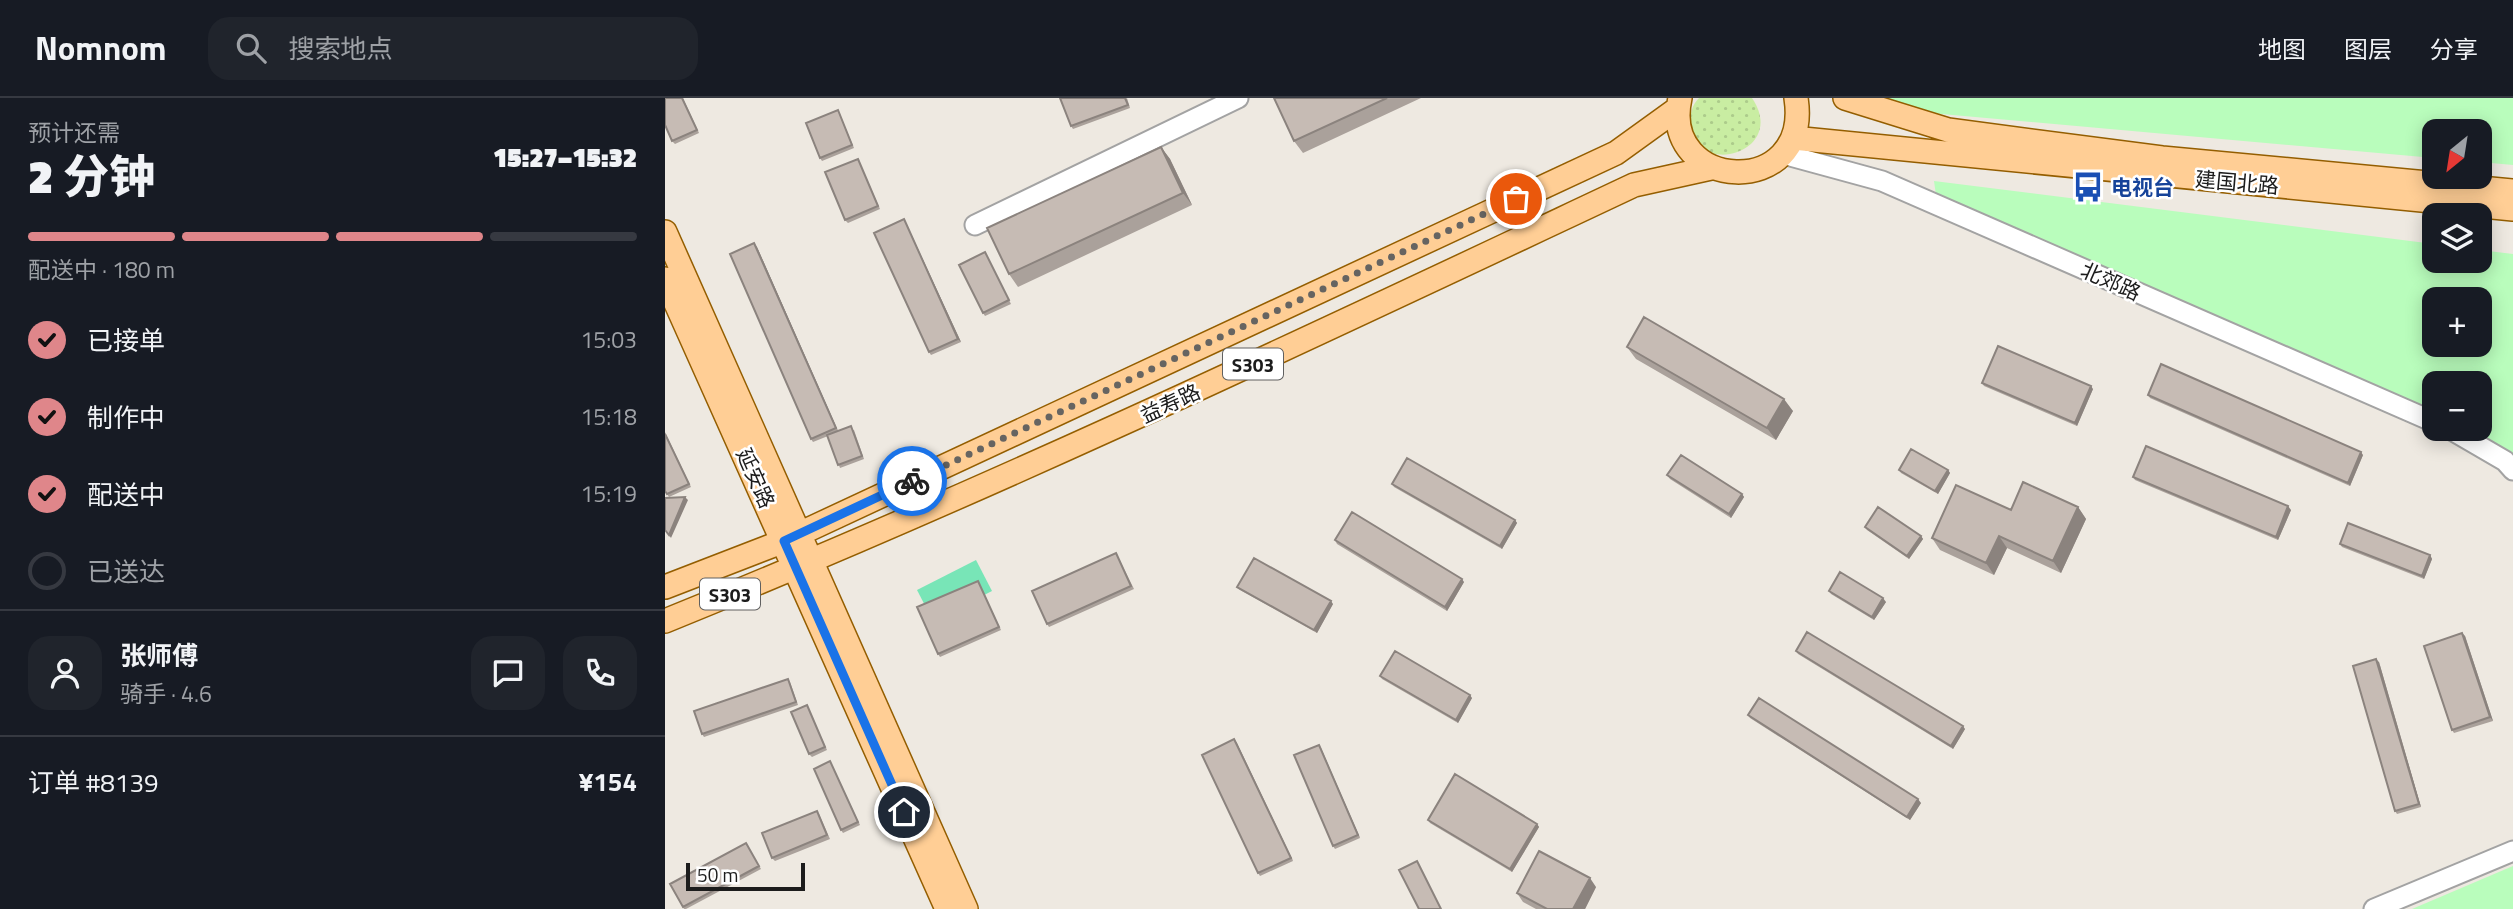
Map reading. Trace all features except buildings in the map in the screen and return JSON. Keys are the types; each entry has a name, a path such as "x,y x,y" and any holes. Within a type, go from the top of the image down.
{"main road":[{"path":"1678,103 1679,127 1685,143 1696,157 1711,168 1730,173 1749,173 1767,166 1788,146 1798,119 1797,98"},
{"name":"建国北路","path":"1845,98 1948,130 2162,158 2513,191"},
{"name":"益寿路","path":"665,587 793,538 1616,153 1678,103"},
{"name":"建国北路","path":"1788,146 2513,209"},
{"name":"益寿路","path":"665,621 804,564 1112,430 1634,185 1711,168"},
{"path":"665,232 793,538"},
{"name":"延安路","path":"665,279 793,538 947,909"},
{"path":"804,564 966,909"}],"street":[{"path":"975,225 1238,98"},
{"name":"北郊路","path":"1788,146 1882,181 2422,417"},
{"path":"2471,441 2505,461 2513,470"},
{"path":"2374,909 2513,851"}],"green space":[{"path":"1699,98 1752,98 1760,117 1758,133 1750,145 1721,155 1707,151 1695,141 1690,120 1693,107"},
{"path":"1872,98 2513,98 2513,165 2492,163 2492,119 2422,119 2422,157 1908,111"},
{"path":"1934,181 2422,242 2422,273 2492,273 2492,251 2513,254 2513,463 2466,441 2492,441 2492,371 2422,371 2422,420 1936,195"},
{"path":"976,560 992,591 933,621 917,590"},
{"path":"2513,866 2513,909 2412,909"}],"way so far":[{"path":"912,481 1516,199"}],"place":[{"name":"电视台","path":"2088,187"}],"route":[{"path":"904,812 784,541 912,481"}]}
